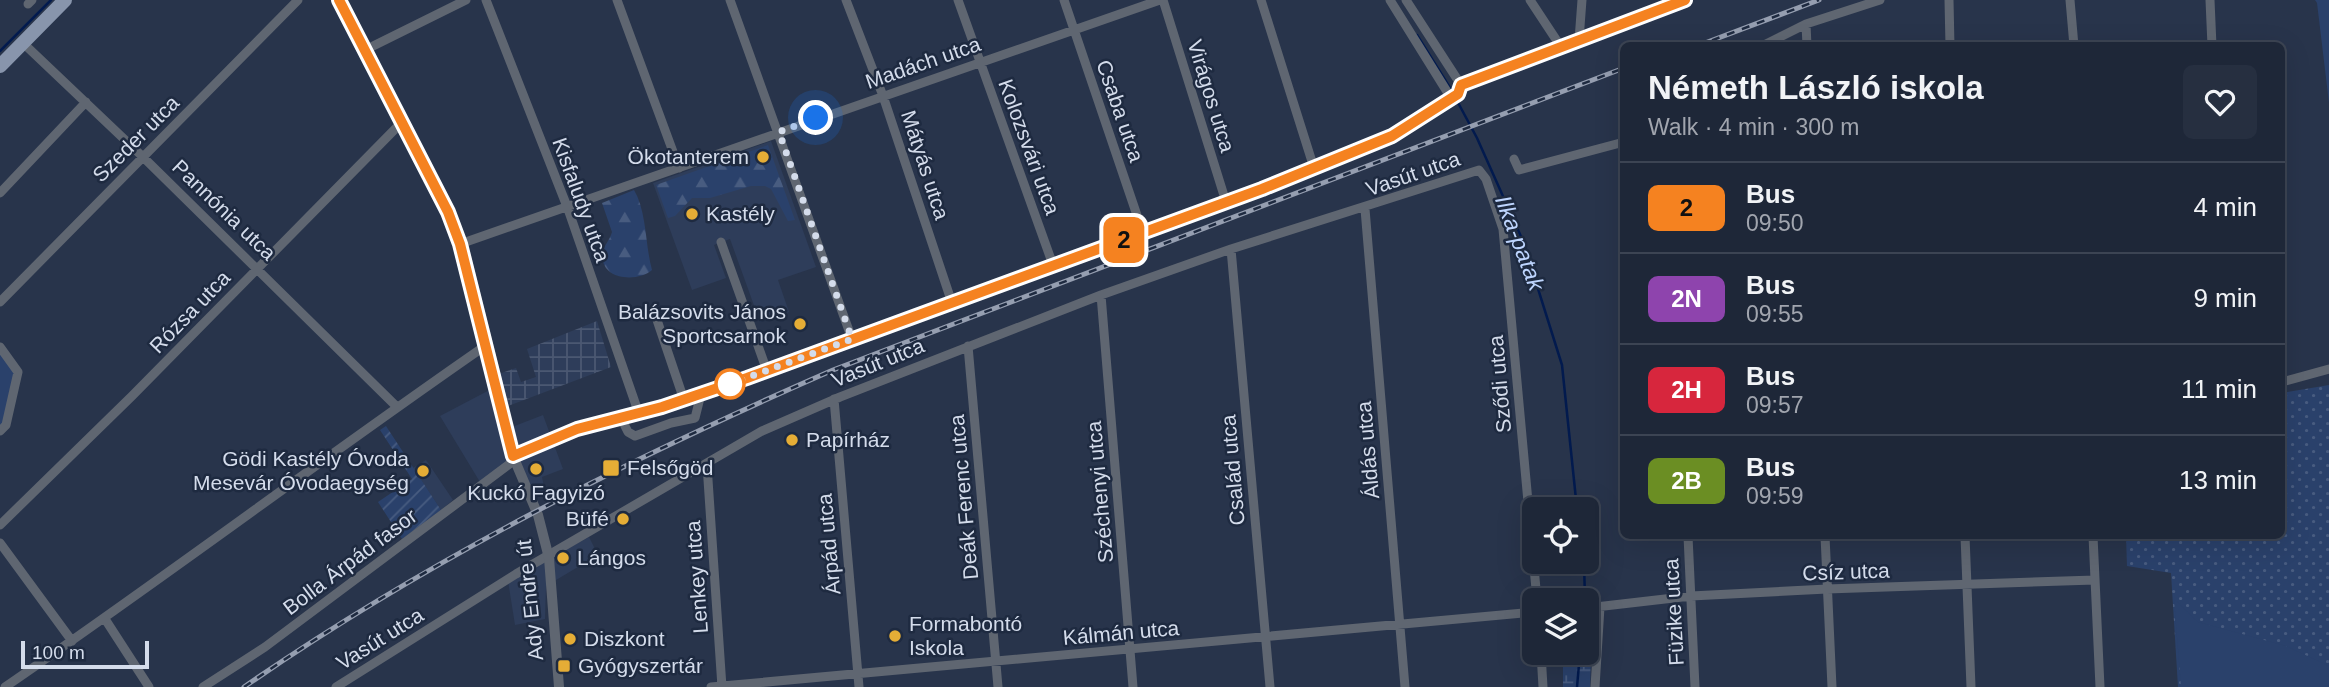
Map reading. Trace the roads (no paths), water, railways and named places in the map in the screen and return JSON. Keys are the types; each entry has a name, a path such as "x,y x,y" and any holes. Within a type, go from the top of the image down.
{"main road":[{"path":"0,66 65,0"}],"street":[{"name":"Szeder utca","path":"0,302 298,0"},
{"name":"Ady Endre út","path":"339,0 439,192 460,244 514,458 536,510 549,558 559,687"},
{"path":"365,50 466,0"},
{"name":"Kisfaludy utca","path":"486,0 568,209 639,414"},
{"path":"617,0 679,168"},
{"path":"730,0 852,339"},
{"name":"Mátyás utca","path":"846,0 883,96 952,303"},
{"name":"Kolozsvári utca","path":"958,0 1053,265"},
{"name":"Csaba utca","path":"1064,0 1143,233"},
{"name":"Madách utca","path":"460,244 568,209 779,132 1161,0"},
{"name":"Virágos utca","path":"1161,0 1226,202"},
{"path":"1261,0 1314,168"},
{"path":"1390,0 1456,94"},
{"path":"1406,0 1456,94"},
{"path":"1530,0 1561,47"},
{"path":"1579,40 1582,0"},
{"name":"Bolla Árpád fasor","path":"202,687 286,632 514,458 577,429 639,414 766,371 1314,168 1392,136 1456,94 1561,47 1685,0"},
{"path":"1770,42 1806,24 1880,0"},
{"path":"1949,0 1950,42"},
{"path":"2070,0 2074,42"},
{"path":"2210,0 2212,42"},
{"path":"1806,24 1807,42"},
{"name":"Pannónia utca","path":"23,43 144,156 397,407"},
{"path":"0,192 86,103"},
{"name":"Rózsa utca","path":"0,524 402,122"},
{"path":"1514,159 1519,170 1620,143"},
{"name":"Vasút utca","path":"336,687 345,684 516,574 549,558 762,431 834,399 1101,295 1231,249 1365,209 1479,170"},
{"name":"Sződi utca","path":"1479,170 1486,179 1503,229 1536,588"},
{"name":"Áldás utca","path":"1365,209 1405,687"},
{"path":"721,242 766,371"},
{"name":"Család utca","path":"1231,249 1270,687"},
{"name":"Széchenyi utca","path":"1101,295 1133,687"},
{"path":"656,317 684,400"},
{"path":"5,687 105,619 485,346"},
{"name":"Deák Ferenc utca","path":"968,346 998,687"},
{"path":"0,347 18,372 6,425 0,431"},
{"path":"2285,381 2329,369"},
{"path":"621,418 628,432 635,436 671,423 687,422 695,418 701,394"},
{"name":"Árpád utca","path":"834,399 859,687"},
{"name":"Lenkey utca","path":"707,465 722,687"},
{"name":"Füzike utca","path":"1688,539 1695,687"},
{"path":"1825,539 1832,687"},
{"path":"1965,539 1971,687"},
{"path":"2093,539 2100,687"},
{"path":"0,543 72,641"},
{"name":"Csíz utca","path":"1599,606 1691,596 2095,580"},
{"name":"Kálmán utca","path":"711,687 1522,613"},
{"path":"105,619 149,687"},
{"path":"1542,665 1543,687"},
{"path":"1594,665 1595,687"}],"waterway":[{"name":"Ilka-patak","path":"0,51 51,0"},
{"name":"Ilka-patak","path":"1417,35 1452,91"},
{"name":"Ilka-patak","path":"1455,97 1477,138 1523,241 1562,365 1576,497"},
{"name":"Ilka-patak","path":"1584,574 1585,588"},
{"name":"Ilka-patak","path":"1577,687 1579,665"}],"railway":[{"path":"1708,42 1819,0"},
{"path":"244,687 314,640 457,554 605,476 756,404 833,370 1620,70"}],"place":[{"name":"Ökotanterem","path":"763,157"},
{"name":"Kastély","path":"692,214"},
{"name":"Balázsovits János Sportcsarnok","path":"800,324"},
{"name":"Papírház","path":"792,440"},
{"name":"Felsőgöd","path":"611,468"},
{"name":"Kuckó Fagyizó","path":"536,469"},
{"name":"Gödi Kastély Óvoda Mesevár Óvodaegység","path":"423,471"},
{"name":"Büfé","path":"623,519"},
{"name":"Lángos","path":"563,558"},
{"name":"Formabontó Iskola","path":"895,636"},
{"name":"Diszkont","path":"570,639"},
{"name":"Gyógyszertár","path":"564,666"}]}
